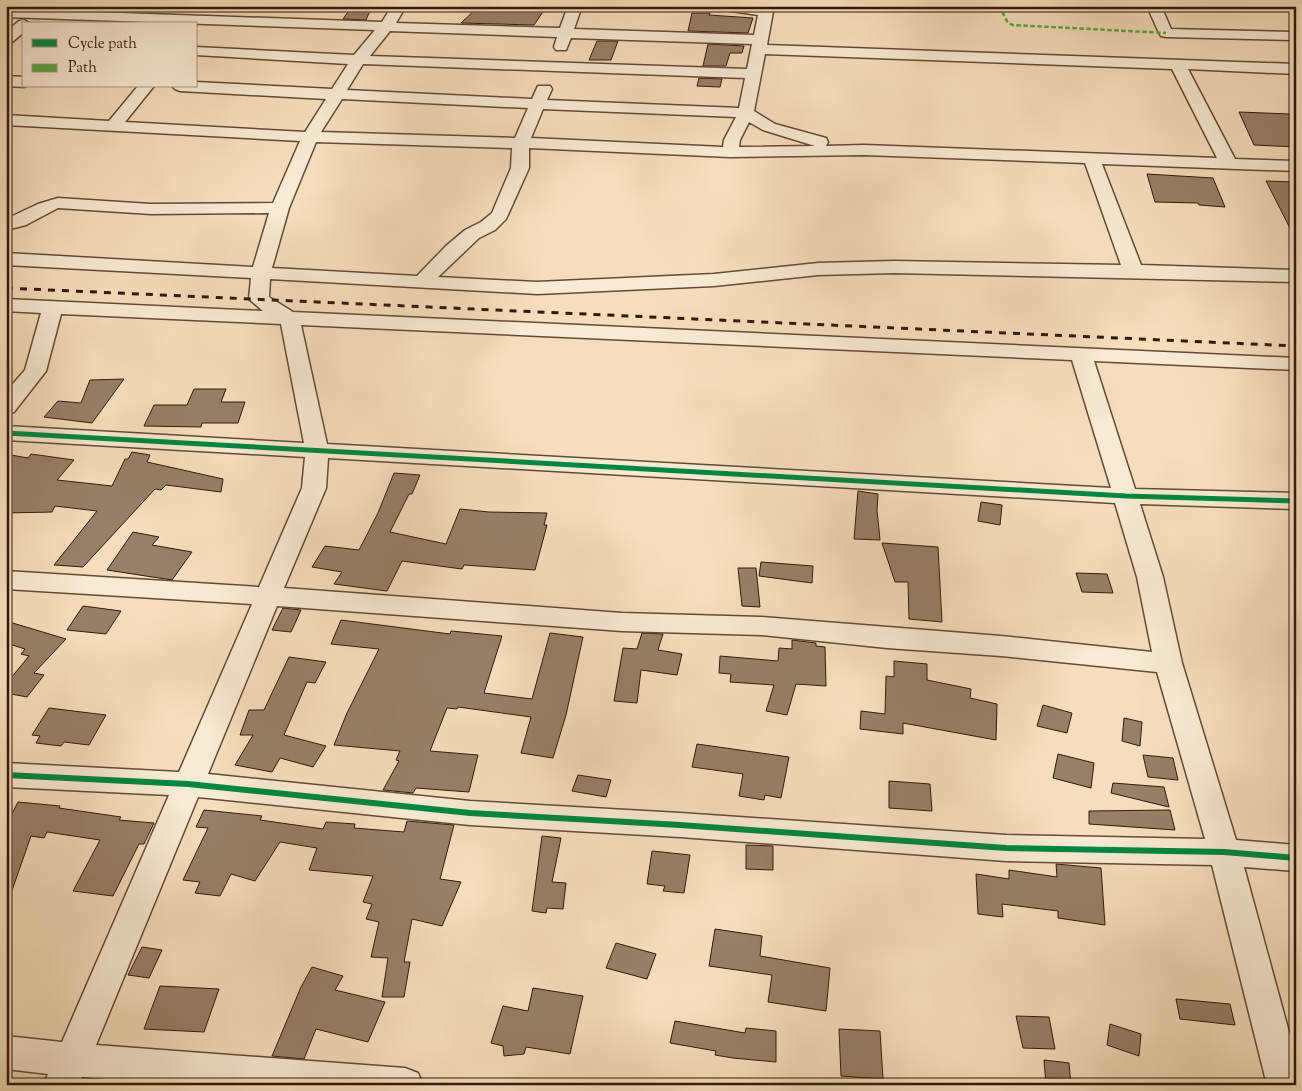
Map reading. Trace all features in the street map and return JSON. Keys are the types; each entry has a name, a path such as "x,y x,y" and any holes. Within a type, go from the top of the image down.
{"street":[{"path":"6,13 39,10 193,22 212,6"},
{"path":"67,1072 314,488 317,450 290,319 259,299 261,273 280,208 310,137 334,95 359,59 386,28 399,6"},
{"path":"421,283 453,250 472,234 488,226 500,215 520,168 521,143 554,67 575,6"},
{"path":"724,6 767,9 746,113 732,140 730,152"},
{"path":"1154,6 1166,33 1296,36"},
{"path":"26,22 39,10"},
{"path":"198,22 566,34 1178,65 1296,68"},
{"path":"6,41 22,26"},
{"path":"6,41 22,44"},
{"path":"198,51 753,74"},
{"path":"1178,65 1229,164"},
{"path":"6,81 22,82"},
{"path":"198,87 334,95 746,113 769,127 789,134 813,141 864,150"},
{"path":"114,125 144,88"},
{"path":"6,120 310,137 521,143 730,152 864,150 1296,166"},
{"path":"1092,159 1134,271"},
{"path":"6,225 22,222 41,209 58,203 151,209 280,208"},
{"path":"6,259 537,288 714,280 818,269 1134,271 1296,276"},
{"path":"6,305 1296,364"},
{"path":"6,406 35,371 53,307"},
{"path":"1081,355 1150,577 1168,663 1224,852 1285,1085"},
{"path":"6,433 1126,496 1296,501"},
{"path":"6,580 268,596 622,622 761,626 1001,646 1168,663"},
{"path":"6,775 188,784 470,813 1006,848 1224,852 1296,858"},
{"path":"6,1052 67,1072 405,1085"}],"building":[{"path":"352,6 372,6 366,20 343,19"},
{"path":"479,6 547,6 534,25 461,23"},
{"path":"692,13 753,18 748,33 688,31"},
{"path":"597,41 618,41 611,60 589,60"},
{"path":"708,44 744,46 742,53 730,53 726,66 703,66"},
{"path":"699,78 722,79 720,87 697,86"},
{"path":"1239,112 1290,114 1296,122 1296,147 1254,145"},
{"path":"1147,174 1213,178 1225,207 1199,205 1198,203 1155,202"},
{"path":"1266,181 1296,182 1296,240"},
{"path":"124,379 92,423 44,417 58,401 81,403 90,380"},
{"path":"194,389 226,389 221,402 245,402 238,423 202,423 201,427 144,426 154,405 187,405"},
{"path":"132,452 150,455 147,462 223,479 221,492 166,485 161,490 155,489 83,567 54,565 97,511 55,506 52,512 6,513 6,461 11,455 28,458 31,454 74,460 57,480 112,486 125,459 128,459"},
{"path":"394,473 420,475 412,494 409,494 390,532 446,544 460,509 489,512 547,513 544,525 547,525 535,570 464,565 462,569 402,561 387,591 334,584 342,572 312,567 325,546 359,550 378,513"},
{"path":"858,491 878,494 877,510 880,540 854,539"},
{"path":"981,502 1002,505 1000,525 978,521"},
{"path":"133,532 159,537 152,545 192,552 172,580 107,570"},
{"path":"882,543 938,547 942,622 909,619 908,582 895,582"},
{"path":"761,562 813,566 812,583 759,576"},
{"path":"738,568 756,568 760,607 742,606"},
{"path":"1076,573 1107,574 1113,593 1082,592"},
{"path":"83,606 121,611 106,634 67,630"},
{"path":"283,608 301,610 291,632 272,630"},
{"path":"341,620 450,634 451,631 502,636 484,693 532,699 550,633 583,637 566,715 553,758 521,753 531,717 458,707 457,709 447,708 430,751 478,755 469,792 416,788 413,793 383,790 399,761 396,760 400,751 334,745 347,713 379,649 331,644"},
{"path":"6,621 66,639 34,673 44,675 27,697 6,693 6,684 29,656 21,654 25,649 6,643"},
{"path":"642,633 663,634 658,650 682,654 677,675 641,670 637,703 614,701 623,648 637,649"},
{"path":"792,640 816,643 816,646 825,647 826,686 796,684 787,715 766,711 774,685 730,682 731,674 719,673 720,656 778,661 779,648 792,649"},
{"path":"289,657 326,662 315,683 307,682 284,735 326,746 313,767 280,758 272,772 235,765 253,735 240,735 249,710 264,710"},
{"path":"894,661 927,664 927,680 971,689 970,698 997,704 996,740 903,723 903,734 860,729 861,711 885,714 886,676 894,677"},
{"path":"1043,705 1072,713 1067,733 1037,726"},
{"path":"49,708 106,715 89,745 64,742 61,746 36,743 40,736 32,735"},
{"path":"1124,718 1142,722 1140,746 1122,741"},
{"path":"697,744 789,757 781,798 765,795 764,800 739,796 743,774 692,767"},
{"path":"1058,754 1094,763 1091,788 1053,778"},
{"path":"1143,755 1173,758 1178,780 1148,777"},
{"path":"578,775 611,780 606,797 572,791"},
{"path":"889,781 930,784 932,811 889,808"},
{"path":"1113,783 1164,787 1169,807 1111,793"},
{"path":"18,802 60,806 59,808 121,817 119,820 154,823 144,844 139,844 113,896 73,891 100,840 47,832 44,838 31,836 9,899 6,898 6,825"},
{"path":"204,810 262,816 260,820 323,829 326,822 355,824 354,828 404,832 407,821 454,825 440,879 461,882 442,926 412,919 404,962 410,962 404,997 382,997 388,958 371,957 379,922 366,919 372,904 363,902 373,876 309,870 317,848 280,842 255,881 231,874 220,896 195,893 200,882 183,880 208,828 196,827"},
{"path":"1170,810 1175,830 1089,824 1089,811"},
{"path":"542,836 561,838 552,882 566,883 563,909 547,908 546,913 532,911"},
{"path":"746,845 773,846 773,870 746,869"},
{"path":"652,851 690,855 684,893 663,891 665,886 647,884"},
{"path":"1056,864 1101,868 1105,925 1058,918 1058,911 1002,904 1003,917 978,914 976,874 1009,879 1009,870 1057,877"},
{"path":"715,929 762,936 760,956 830,968 826,1011 768,1002 772,975 709,966"},
{"path":"616,943 656,954 647,979 606,968"},
{"path":"142,947 162,950 149,978 128,975"},
{"path":"312,967 343,976 335,990 385,1002 368,1042 316,1029 304,1059 272,1056 301,987"},
{"path":"160,986 219,989 204,1032 144,1029"},
{"path":"533,988 583,996 570,1054 526,1047 524,1054 504,1056 503,1046 491,1043 503,1006 528,1011"},
{"path":"1176,999 1230,1004 1235,1025 1180,1019"},
{"path":"1016,1016 1049,1017 1055,1049 1023,1048"},
{"path":"675,1021 745,1033 746,1028 776,1031 776,1062 715,1055 716,1051 670,1043"},
{"path":"1110,1024 1141,1034 1139,1056 1107,1045"},
{"path":"839,1029 880,1031 883,1079 841,1076"},
{"path":"1044,1060 1069,1063 1071,1085 1046,1085"}],"railway":[{"path":"6,288 1296,346"}],"marked path":[{"path":"999,6 1008,23 1013,25 1166,33"}],"cycle path":[{"path":"6,433 1126,496 1296,501"},
{"path":"6,775 188,784 470,813 680,825 1006,848 1224,852 1296,858"}]}
